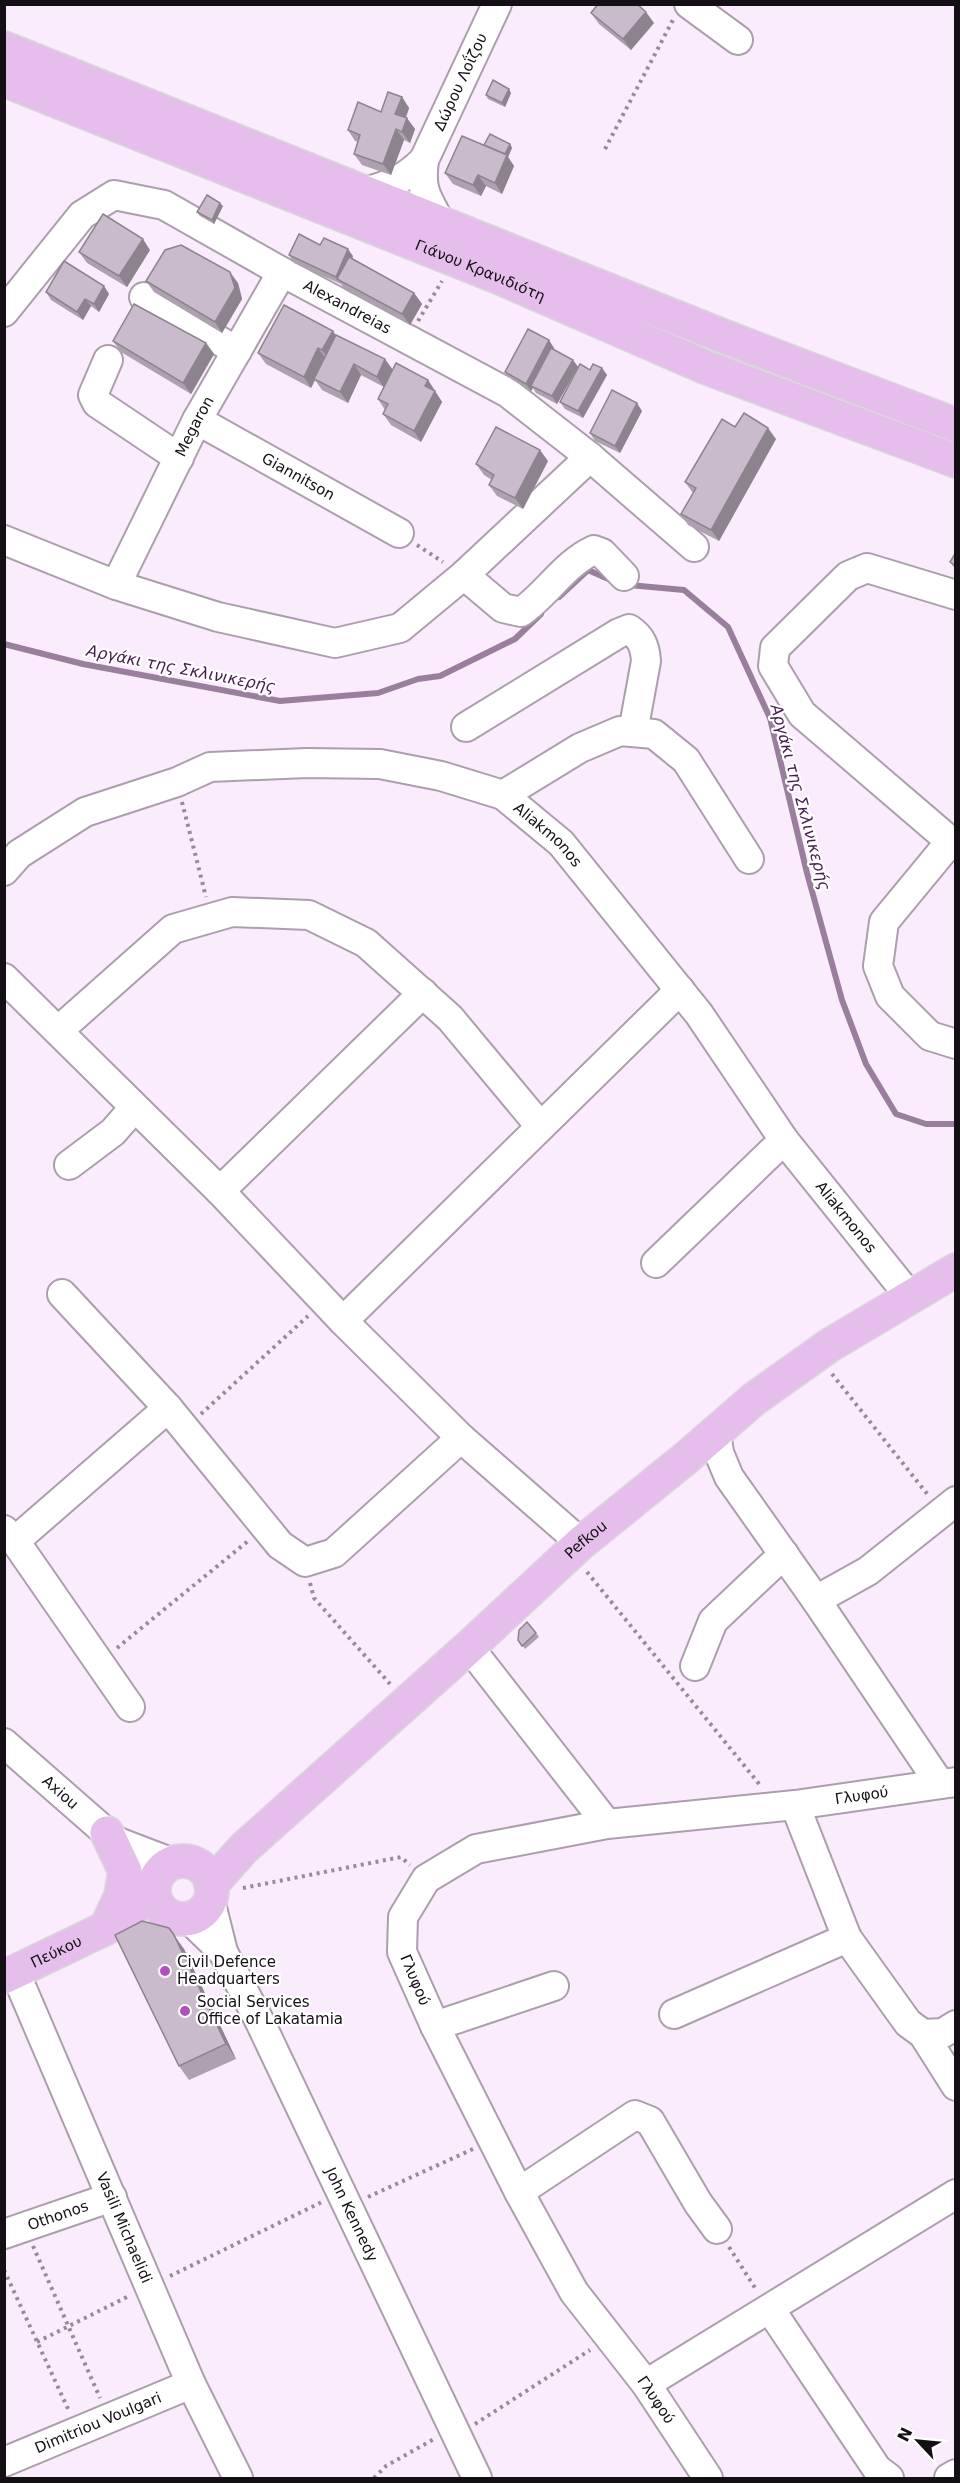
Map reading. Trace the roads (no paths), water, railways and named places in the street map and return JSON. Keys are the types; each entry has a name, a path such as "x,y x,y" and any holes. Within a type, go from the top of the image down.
{"main road":[{"name":"Γιάνου Κρανιδιότη","path":"4,48 723,336 956,425"},
{"name":"Γιάνου Κρανιδιότη","path":"4,80 454,259 707,368 956,460"},
{"name":"Pefkou","path":"107,1928 184,1891 244,1848 469,1647 581,1543 686,1458 754,1399 816,1354 956,1270"},
{"path":"107,1928 122,1896 125,1871 111,1837"},
{"name":"Πεύκου","path":"10,1974 107,1928"}],"street":[{"name":"Δώρου Λοΐζου","path":"440,222 427,198 421,180 424,160 497,4"},
{"path":"682,10 738,40"},
{"name":"Δώρου Λοΐζου","path":"365,192 395,183 411,173 424,160"},
{"name":"Alexandreias","path":"4,312 82,215 114,195 164,205 282,273 508,393 590,457 694,547"},
{"name":"Megaron","path":"116,585 197,420 282,273"},
{"path":"144,297 237,351"},
{"path":"108,360 93,394 97,403 179,458"},
{"name":"Giannitson","path":"197,420 399,533"},
{"path":"4,540 116,585 218,617 335,643 400,628 464,575 590,457"},
{"path":"464,575 503,608 521,612 534,603 583,555 594,550 602,553 624,576"},
{"path":"956,596 867,568 848,576 774,648 772,666 802,714 953,844 884,922 878,966 890,996 930,1036 956,1044"},
{"path":"466,728 629,629 639,635 646,651 633,732"},
{"path":"503,795 580,748 620,730 654,734 686,760 749,859"},
{"name":"Aliakmonos","path":"4,871 19,854 85,812 177,782 210,767 307,763 380,764 441,776 503,795 561,843 699,1014 784,1140 911,1299"},
{"path":"59,1030 173,929 232,912 309,915 366,943 423,993 450,1018 540,1126"},
{"path":"4,978 220,1191 334,1311 461,1438 581,1543"},
{"path":"334,1311 540,1126 680,990"},
{"path":"220,1191 423,993"},
{"path":"69,1165 113,1132 134,1107"},
{"path":"656,1263 784,1140"},
{"path":"62,1294 176,1418 280,1545 305,1562 334,1553 461,1438"},
{"path":"130,1707 10,1535 176,1418"},
{"path":"716,1431 719,1452 729,1478 948,1783"},
{"path":"686,1458 705,1464 729,1478"},
{"path":"816,1600 868,1571 949,1507"},
{"path":"694,1666 713,1621 784,1554"},
{"path":"469,1647 607,1824"},
{"name":"Axiou","path":"4,1743 111,1837 184,1891"},
{"name":"Γλυφού","path":"708,2478 646,2384 574,2292 519,2192 435,2026 402,1952 403,1917 426,1879 476,1849 607,1824 795,1804 948,1783"},
{"path":"795,1804 847,1938 908,2023 923,2034 956,2086"},
{"name":"John Kennedy","path":"184,1891 223,1952 261,2022 477,2478"},
{"path":"674,2014 847,1938"},
{"name":"Vasili Michaelidi","path":"10,1974 112,2197 191,2384 238,2478"},
{"path":"435,2026 554,1986"},
{"path":"923,2034 943,2032 956,2025"},
{"path":"519,2192 635,2115 650,2121 698,2203 717,2229"},
{"path":"646,2384 956,2194"},
{"name":"Othonos","path":"14,2231 112,2197"},
{"path":"770,2309 877,2469 889,2478"},
{"name":"Dimitriou Voulgari","path":"4,2462 191,2384"},
{"path":"949,2478 956,2474"}],"waterway":[{"name":"Αργάκι της Σκλινικερής","path":"559,597 588,570 613,581"},
{"name":"Αργάκι της Σκλινικερής","path":"629,585 684,590 728,627 770,718 807,873 842,1000 866,1064 896,1114 926,1124 956,1124"},
{"name":"Αργάκι της Σκλινικερής","path":"4,644 83,664 280,701 378,693 418,679 440,676 515,639 541,614"}],"place":[{"name":"Civil Defence Headquarters","path":"165,1971"},
{"name":"Social Services Office of Lakatamia","path":"185,2011"}]}
